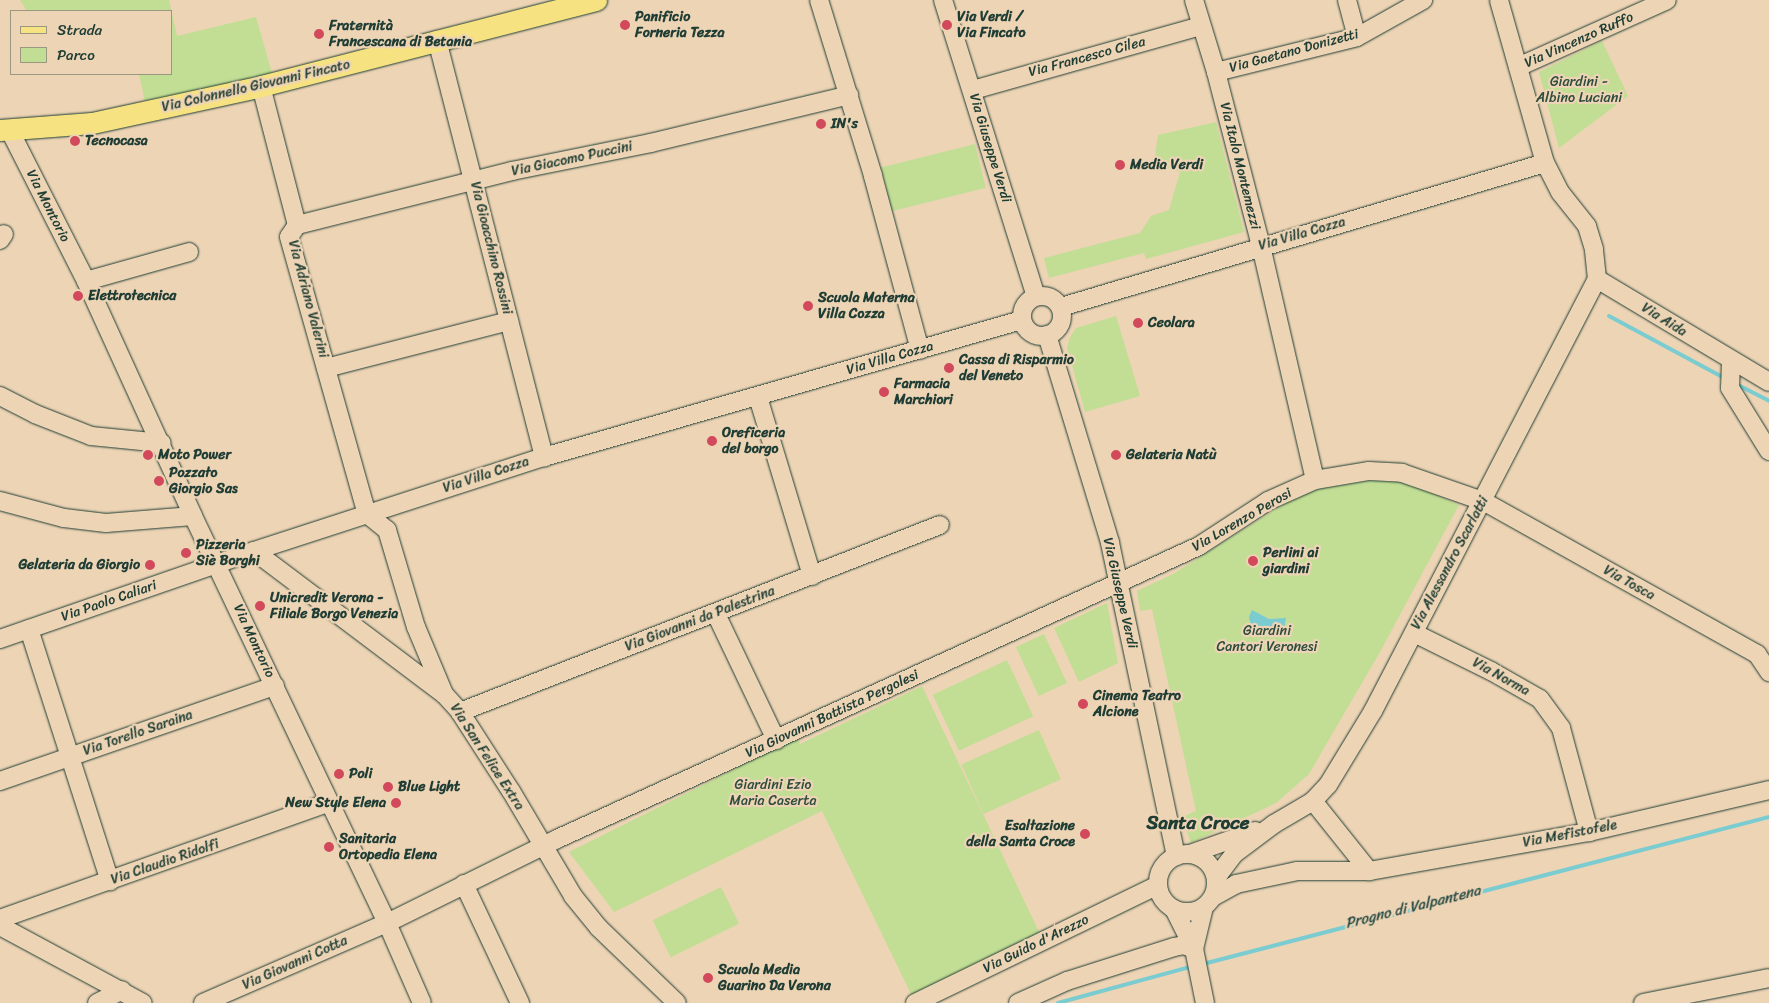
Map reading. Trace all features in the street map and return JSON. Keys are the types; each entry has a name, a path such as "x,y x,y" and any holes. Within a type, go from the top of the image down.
{"main road":[{"name":"Via Colonnello Giovanni Fincato","path":"5,131 92,124 261,86 596,0"}],"street":[{"path":"819,0 849,95 920,350"},
{"name":"Via Giuseppe Verdi","path":"943,0 1036,296"},
{"name":"Via Italo Montemezzi","path":"1194,0 1216,72 1260,246 1315,480"},
{"path":"1347,0 1357,37"},
{"name":"Via Gaetano Donizetti","path":"1216,72 1357,37 1423,0"},
{"path":"1499,0 1545,163 1560,192 1587,226 1594,248 1597,279"},
{"name":"Via Vincenzo Ruffo","path":"1518,68 1667,0"},
{"name":"Via Francesco Cilea","path":"972,90 1201,26"},
{"name":"Via Gioacchino Rossini","path":"437,40 475,181 544,457"},
{"name":"Via Adriano Valerini","path":"261,86 297,225 289,237 367,514"},
{"name":"Via Giacomo Puccini","path":"297,225 475,181 849,95"},
{"name":"Via Montorio","path":"5,131 86,281 162,443 193,516 218,564 328,803 387,922 422,1003"},
{"name":"Via Villa Cozza","path":"1061,307 1260,246 1545,163"},
{"path":"86,281 189,252"},
{"name":"Via Aida","path":"1597,279 1731,361 1769,382"},
{"name":"Via Alessandro Scarlatti","path":"1216,878 1234,854 1274,824 1313,801 1328,785 1414,633 1597,279"},
{"path":"1036,296 1050,297 1061,307 1062,321 1047,335 1032,333 1022,320 1023,308 1036,296"},
{"name":"Via Villa Cozza","path":"218,564 544,457 1022,320"},
{"name":"Via Adriano Valerini","path":"326,368 509,322"},
{"name":"Via Giuseppe Verdi","path":"1047,335 1119,581 1183,854"},
{"path":"1731,361 1730,388 1769,451"},
{"path":"0,396 35,414 91,436 162,443"},
{"path":"758,396 812,576"},
{"name":"Via Lorenzo Perosi","path":"1119,581 1199,546 1268,501 1315,480 1369,471 1402,473 1482,501"},
{"path":"0,501 64,518 106,523 193,516"},
{"name":"Via Tosca","path":"1482,501 1757,654 1769,672"},
{"path":"367,514 387,530 416,627 444,694"},
{"name":"Via Giovanni da Palestrina","path":"460,712 716,614 940,525"},
{"name":"Via San Felice Extra","path":"254,551 444,694 460,712 544,845 573,896 599,928 677,1003"},
{"name":"Via Paolo Caliari","path":"0,639 218,564"},
{"name":"Via Giovanni Battista Pergolesi","path":"544,845 1119,581"},
{"path":"716,614 776,740"},
{"path":"406,664 411,657 416,627"},
{"path":"29,629 110,881"},
{"name":"Via Norma","path":"1414,633 1491,671 1540,699 1561,728 1589,832"},
{"name":"Via Torello Saraina","path":"0,781 275,686"},
{"name":"Via Mefistofele","path":"1208,902 1236,884 1297,871 1369,871 1589,832 1769,790"},
{"path":"1313,801 1369,871"},
{"name":"Via Claudio Ridolfi","path":"0,919 328,803"},
{"name":"Via Alessandro Scarlatti","path":"1183,854 1274,824"},
{"path":"387,922 544,845"},
{"path":"1195,950 1216,878 1207,861 1183,854 1162,867 1158,885 1161,895 1174,909 1195,950 1205,1003"},
{"path":"464,884 520,1003"},
{"name":"Via Guido d'Arezzo","path":"915,1003 1158,885"},
{"path":"1174,909 1189,912 1208,902"},
{"name":"Via Giovanni Cotta","path":"203,1003 387,922"},
{"path":"0,926 143,1003"},
{"path":"1018,1003 1067,981 1184,944 1195,950"},
{"path":"1643,1003 1769,978"},
{"path":"97,1003 122,990"}],"green space":[{"path":"20,0 169,0 171,10 26,10"},
{"path":"172,14 177,36 256,17 272,73 145,102 139,75 172,75"},
{"name":"Giardini - Albino Luciani","path":"1602,41 1628,96 1559,148 1539,72"},
{"path":"1216,122 1244,232 1146,259 1144,253 1049,278 1044,258 1140,233 1151,216 1169,210 1180,172 1154,163 1158,135"},
{"path":"975,144 986,188 892,211 881,167"},
{"path":"1116,316 1140,396 1085,412 1067,348 1070,337 1076,328"},
{"name":"Giardini Cantori Veronesi","path":"1374,480 1407,482 1459,505 1380,652 1309,774 1276,803 1191,843 1182,817 1196,811 1152,609 1140,611 1137,591 1173,574 1305,491"},
{"path":"1107,603 1118,663 1079,682 1054,628"},
{"path":"1044,634 1067,683 1039,696 1016,647"},
{"path":"1007,660 1033,716 959,751 933,695"},
{"name":"Giardini Ezio Maria Caserta","path":"922,686 1040,934 912,996 822,811 614,912 569,852 797,738 800,744"},
{"path":"1039,730 1061,779 983,814 961,765"},
{"path":"721,887 739,924 671,957 653,920"}],"water":[{"path":"1252,610 1269,619 1286,618 1284,629 1279,634 1259,635 1252,629 1249,617"}],"waterway":[{"path":"1609,316 1726,379"},
{"path":"1736,384 1769,401"},
{"name":"Progno di Valpantena","path":"1203,964 1769,817"},
{"name":"Progno di Valpantena","path":"1058,1003 1193,966"}],"place":[{"name":"Panificio Forneria Tezza","path":"625,25"},
{"name":"Via Verdi / Via Fincato","path":"947,25"},
{"name":"Fraternità Francescana di Betania","path":"319,34"},
{"name":"IN's","path":"821,124"},
{"name":"Tecnocasa","path":"75,141"},
{"name":"Media Verdi","path":"1120,165"},
{"name":"Elettrotecnica","path":"78,296"},
{"name":"Scuola Materna Villa Cozza","path":"808,306"},
{"name":"Ceolara","path":"1138,323"},
{"name":"Cassa di Risparmio del Veneto","path":"949,368"},
{"name":"Farmacia Marchiori","path":"884,392"},
{"name":"Oreficeria del borgo","path":"712,441"},
{"name":"Moto Power","path":"148,455"},
{"name":"Gelateria Natù","path":"1116,455"},
{"name":"Pozzato Giorgio Sas","path":"159,481"},
{"name":"Pizzeria Siè Borghi","path":"186,553"},
{"name":"Perlini ai giardini","path":"1253,561"},
{"name":"Gelateria da Giorgio","path":"150,565"},
{"name":"Unicredit Verona - Filiale Borgo Venezia","path":"260,606"},
{"name":"Cinema Teatro Alcione","path":"1083,704"},
{"name":"Poli","path":"339,774"},
{"name":"Blue Light","path":"388,787"},
{"name":"New Style Elena","path":"396,803"},
{"name":"Esaltazione della Santa Croce","path":"1085,834"},
{"name":"Sanitaria Ortopedia Elena","path":"329,847"},
{"name":"Scuola Media Guarino Da Verona","path":"708,978"}],"district":[{"name":"Santa Croce","path":"1198,823"}]}
